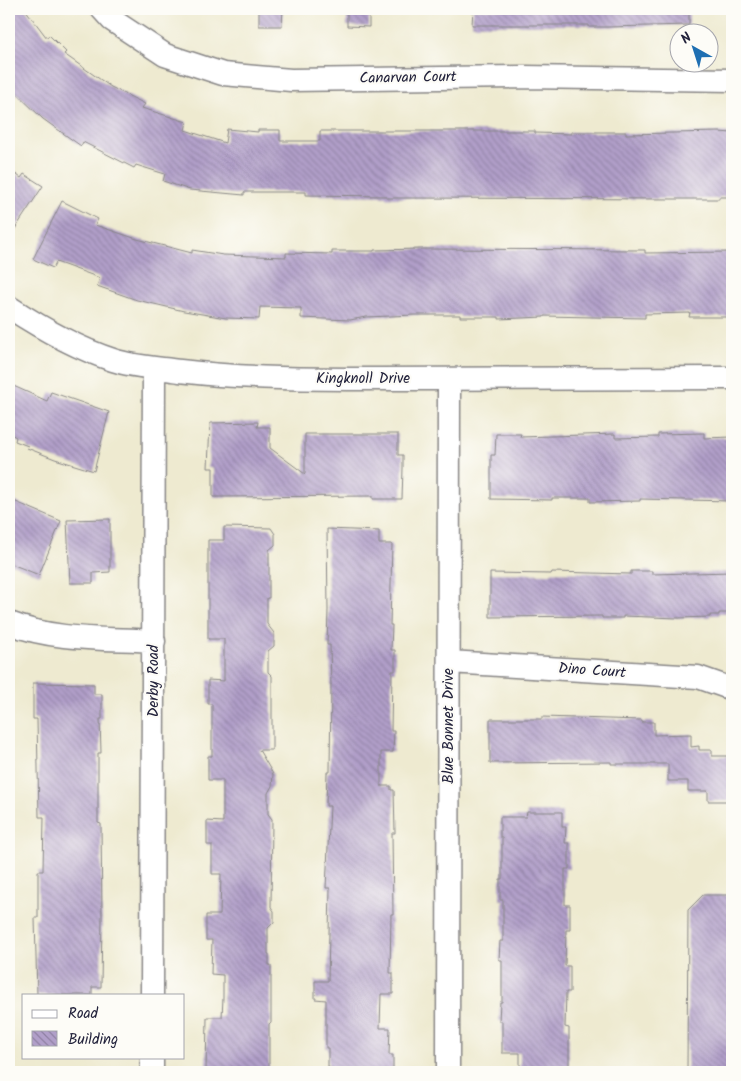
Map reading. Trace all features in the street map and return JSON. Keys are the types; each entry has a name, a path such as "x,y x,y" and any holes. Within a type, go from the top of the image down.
{"street":[{"name":"Canarvan Court","path":"102,9 112,20 165,55 222,74 291,80 524,77 732,80"},
{"name":"Kingknoll Drive","path":"9,307 32,322 77,346 114,360 154,368 225,376 291,379 732,378"},
{"name":"Derby Road","path":"152,994 154,368"},
{"name":"Blue Bonnet Drive","path":"448,1072 449,379"},
{"path":"9,623 26,630 48,635 154,640"},
{"name":"Dino Court","path":"449,662 698,677 732,689"},
{"path":"152,1058 152,1072"}],"building":[{"path":"9,9 25,9 47,38 49,35 66,52 64,54 111,87 145,104 142,108 187,122 185,130 225,143 227,129 258,132 258,130 280,130 280,141 320,141 320,131 535,131 535,133 571,134 571,132 626,132 626,134 732,133 732,197 719,197 719,199 386,198 386,196 306,195 306,192 244,192 244,195 190,190 163,181 165,174 136,165 134,168 83,142 81,146 43,119 9,86"},
{"path":"259,9 283,9 282,26 259,26"},
{"path":"347,9 369,9 369,27 347,26"},
{"path":"473,9 689,9 689,22 668,22 668,26 589,27 589,25 472,25"},
{"path":"9,169 21,178 24,174 43,186 9,238"},
{"path":"62,201 98,219 95,225 137,239 192,253 192,250 223,255 286,257 286,253 332,254 332,251 422,249 645,250 645,253 732,252 732,317 689,317 690,313 645,314 645,318 544,316 499,319 499,317 460,317 460,315 415,315 366,317 350,320 301,318 301,308 260,307 259,319 226,318 184,311 137,300 97,286 100,278 56,262 53,268 33,259"},
{"path":"9,384 47,401 51,392 109,412 94,471 55,459 15,441 16,437 9,433"},
{"path":"258,422 257,427 270,427 270,448 305,474 305,434 398,434 398,455 403,455 402,499 373,499 373,496 213,497 213,468 208,468 210,423"},
{"path":"704,433 704,438 732,437 732,501 640,499 640,501 590,502 590,498 552,498 552,500 491,499 491,455 495,455 496,434 521,434 520,437 615,434 615,438 658,437 658,434"},
{"path":"9,499 61,521 39,575 9,563"},
{"path":"110,519 110,572 93,573 93,583 70,583 67,520"},
{"path":"224,527 271,528 275,534 275,545 269,550 269,598 267,598 267,624 274,633 274,646 268,651 268,672 272,676 272,750 259,750 273,774 272,786 268,793 268,814 272,819 271,907 274,911 274,922 268,928 268,954 269,965 271,965 269,1072 206,1072 207,1017 222,1017 223,998 223,975 211,974 212,940 206,940 206,915 220,915 221,874 212,874 212,845 207,845 207,821 223,822 223,780 208,780 208,756 212,756 212,704 208,704 208,680 224,681 224,639 208,639 208,540 224,540"},
{"path":"327,529 379,531 379,544 392,544 390,625 392,625 391,650 395,650 395,671 392,671 391,731 394,731 393,752 381,752 381,786 391,786 391,790 394,790 395,833 392,833 393,914 391,914 390,973 393,973 393,994 381,994 380,1028 390,1028 389,1055 393,1055 393,1072 337,1072 328,1067 326,1000 315,999 315,981 328,981 330,888 326,888 330,806 326,806 327,772 330,772 331,686 330,645 327,645"},
{"path":"631,571 652,571 652,574 732,572 732,613 719,613 719,615 710,615 710,617 678,618 623,616 623,618 602,618 602,616 490,617 490,573 631,574"},
{"path":"33,683 94,684 94,694 102,694 102,719 100,719 101,753 98,753 98,823 101,824 101,987 92,987 92,994 37,994 35,918 38,918 38,871 43,871 44,817 39,817 37,719 33,719"},
{"path":"542,717 642,720 642,722 654,722 654,735 691,734 691,747 699,746 699,750 712,750 712,756 732,756 732,801 708,801 708,791 688,791 688,781 668,781 668,764 611,764 611,762 490,763 490,719 542,719"},
{"path":"527,812 562,812 562,827 566,827 565,843 569,843 569,869 565,869 565,905 570,905 570,930 566,930 565,966 570,966 570,992 566,992 565,1027 569,1028 569,1072 520,1072 520,1053 502,1053 502,1021 499,1021 500,1002 502,1002 502,960 499,960 500,941 503,941 503,900 500,900 502,837 500,837 500,817 526,817"},
{"path":"703,895 732,895 732,1072 687,1072 688,910"}]}
